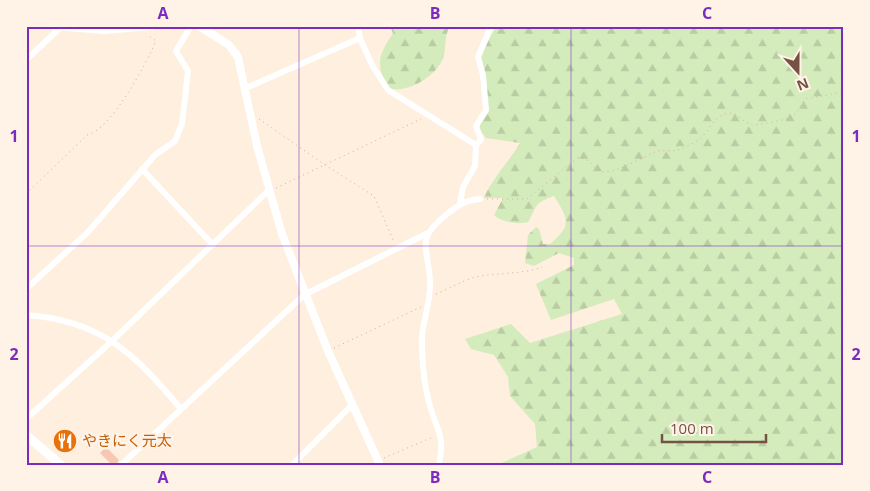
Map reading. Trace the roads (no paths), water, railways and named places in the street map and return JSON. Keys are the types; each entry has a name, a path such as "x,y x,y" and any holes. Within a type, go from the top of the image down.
{"main road":[{"path":"26,435 61,465"}],"street":[{"path":"26,289 88,232 155,155 175,141 179,134 188,71 176,51 191,26"},
{"path":"199,26 234,50 238,57 268,191 304,295 379,463"},
{"path":"358,26 360,38 372,65 388,90 476,144"},
{"path":"460,203 463,187 475,166 476,144 481,140 476,126 486,110 483,75 478,57 490,26"},
{"path":"26,60 57,27 104,30 149,27"},
{"path":"246,88 360,38"},
{"path":"142,169 213,245"},
{"path":"26,418 112,341 268,191"},
{"path":"121,465 304,295 426,234 432,225 460,203 480,199"},
{"path":"426,234 425,252 430,280 429,300 422,338 427,391 430,406 443,443 439,465"},
{"path":"26,315 74,322 112,341 137,359 181,409"},
{"path":"292,465 353,404"}],"place":[{"name":"やきにく元太","path":"65,441"}]}
